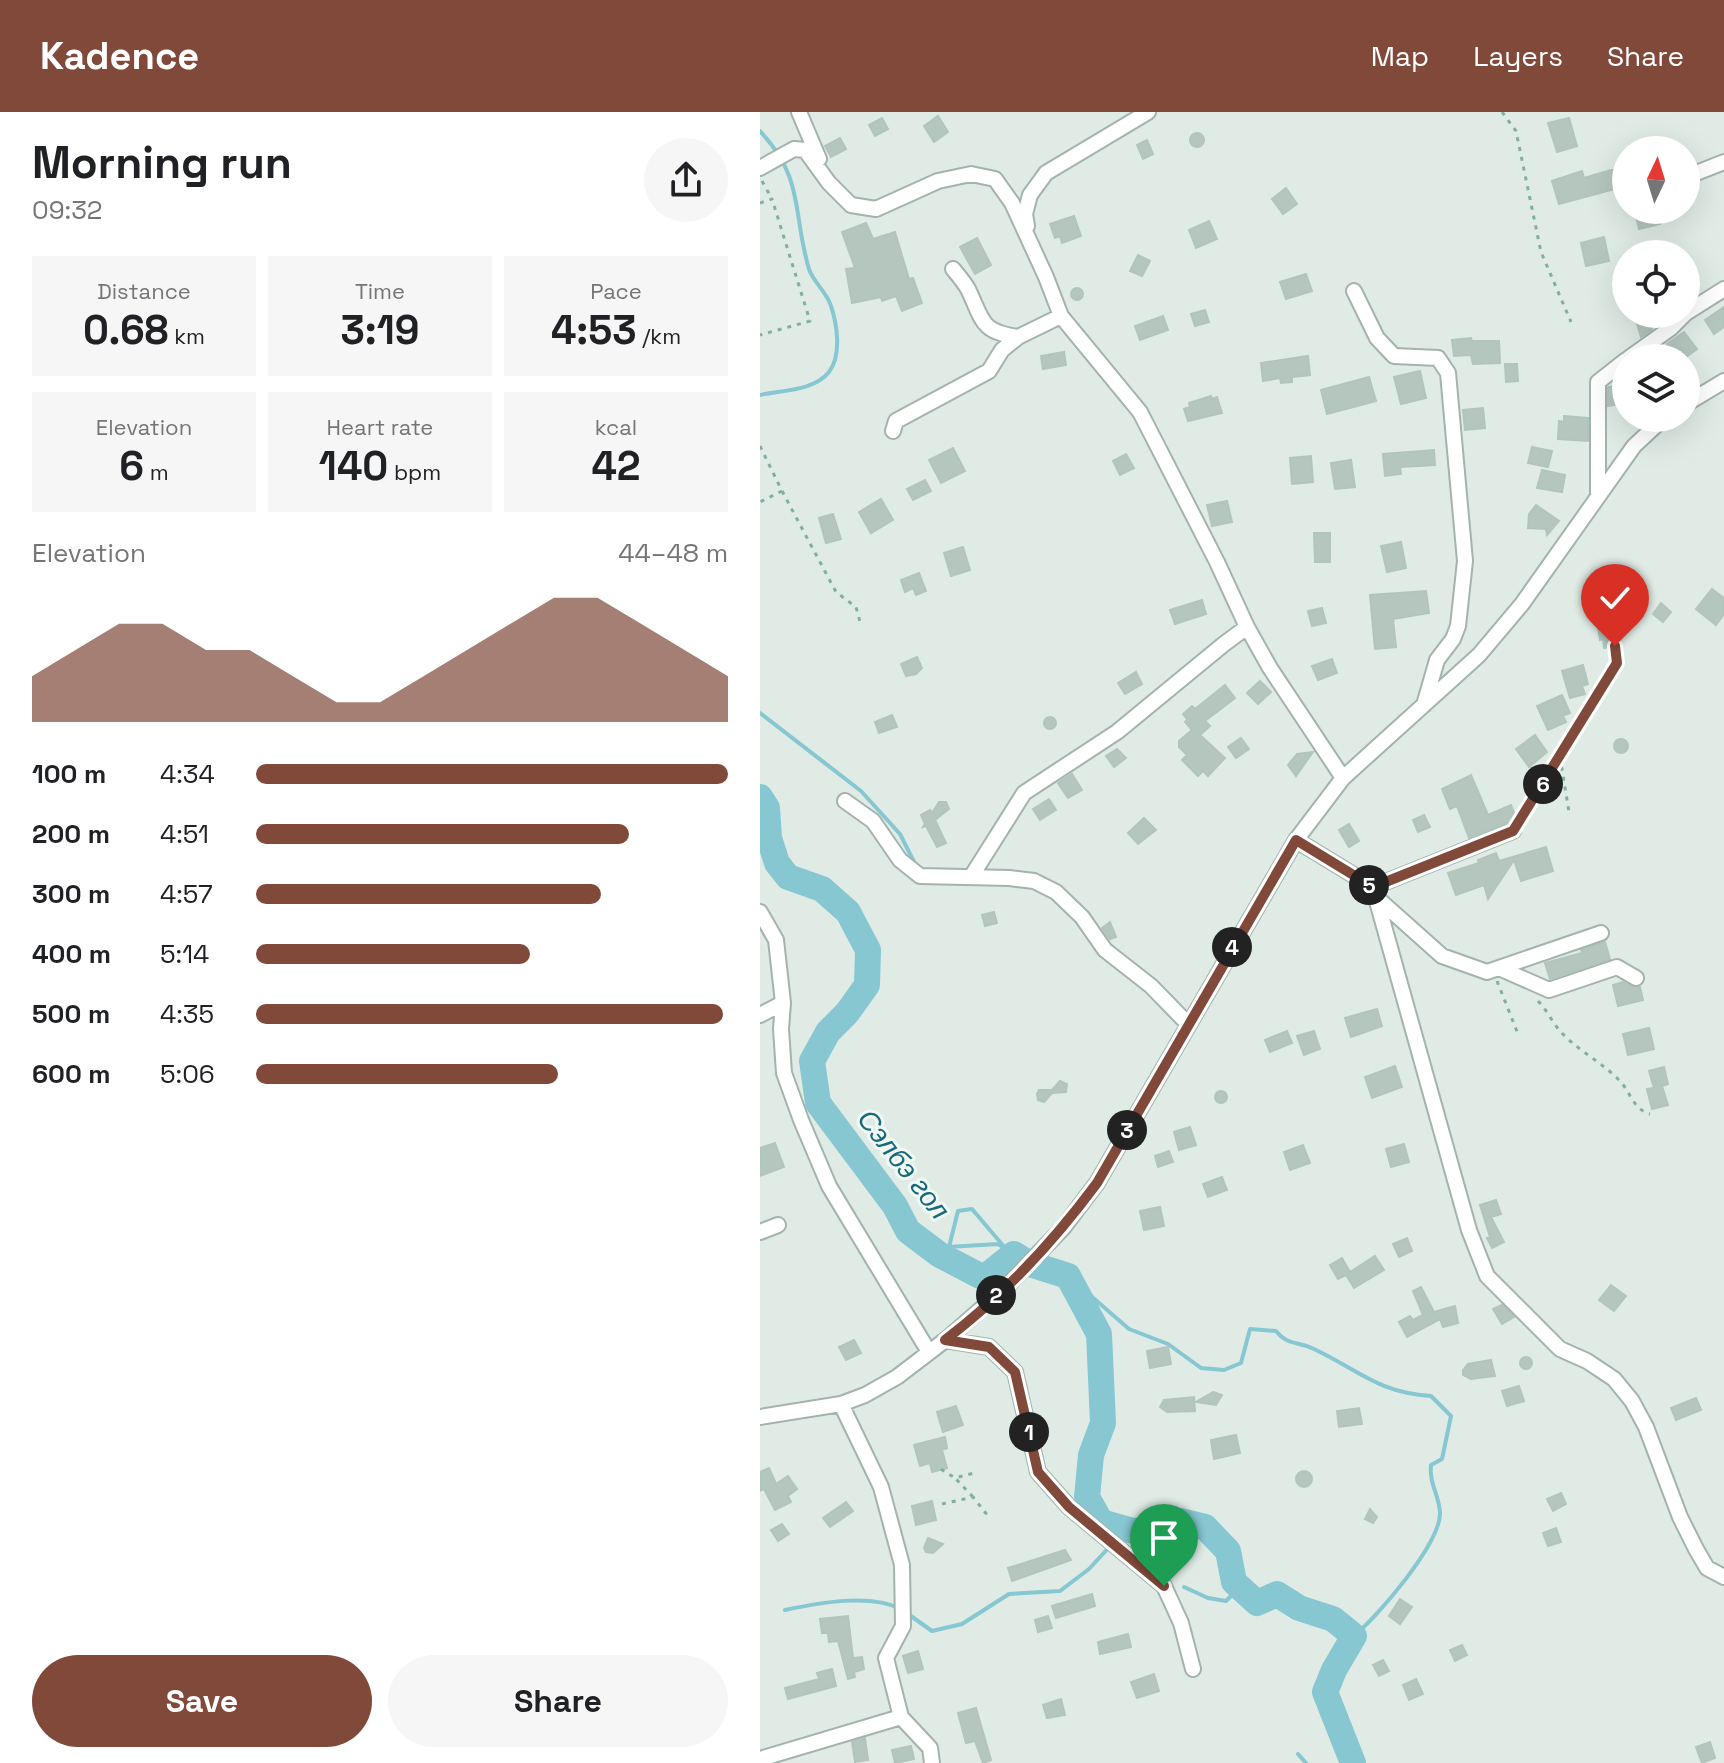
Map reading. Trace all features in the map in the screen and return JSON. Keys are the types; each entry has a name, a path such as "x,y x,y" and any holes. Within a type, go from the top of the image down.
{"street":[{"path":"799,112 829,183"},
{"path":"1031,246 1025,214 1030,195 1046,173 1148,112"},
{"path":"760,168 794,149 805,150 829,183 851,205 876,209 938,181 971,174 995,179 1012,203 1061,316 1140,412 1247,627 1270,668 1343,778"},
{"path":"1700,171 1724,162"},
{"path":"953,269 967,287 980,320 995,334 1018,337"},
{"path":"1700,304 1724,289"},
{"path":"1354,291 1377,338 1394,356 1438,358 1448,373 1465,561 1458,626 1453,639 1437,660 1423,705"},
{"path":"893,431 896,421 989,371 1002,350 1018,337 1061,316"},
{"path":"1648,344 1671,328"},
{"path":"1598,494 1598,382 1612,371"},
{"path":"1700,396 1724,381"},
{"path":"760,1417 841,1404 897,1377 945,1340 1013,1280 1063,1228 1097,1183 1296,840 1343,778 1479,655 1522,604 1634,446 1649,432"},
{"path":"971,877 1024,793 1117,732 1247,627"},
{"path":"845,801 873,821 900,860 920,876 1034,881 1056,892 1082,917 1105,950 1151,986 1188,1024"},
{"path":"1374,892 1513,831"},
{"path":"1296,840 1374,892 1442,956 1487,972 1601,933"},
{"path":"1374,892 1480,1263 1487,1276 1560,1349 1587,1361 1614,1379 1632,1401 1646,1427 1680,1517 1696,1549 1707,1568 1724,1577"},
{"path":"760,912 776,940 783,1003 784,1073 801,1120 829,1186 929,1352"},
{"path":"1496,969 1549,990 1617,967 1636,978"},
{"path":"760,1015 783,1003"},
{"path":"760,1232 778,1225"},
{"path":"945,1340 989,1347 1015,1372 1038,1472 1069,1507 1164,1586 1181,1623 1193,1669"},
{"path":"841,1404 881,1487 902,1565 903,1626 886,1658 901,1717 930,1748 932,1763"},
{"path":"760,1759 901,1717"}],"path":[{"path":"1502,112 1516,131 1541,252 1571,322"},
{"path":"760,177 772,199 810,321 760,335"},
{"path":"760,203 772,199"},
{"path":"760,446 836,592 856,607 860,622"},
{"path":"760,502 782,491"},
{"path":"1513,831 1617,663 1615,646"},
{"path":"1560,757 1569,812"},
{"path":"1496,969 1518,1034"},
{"path":"1536,999 1572,1043 1593,1056 1620,1081 1638,1109 1650,1114"},
{"path":"941,1469 955,1478 988,1516"},
{"path":"955,1478 974,1473"},
{"path":"942,1504 973,1497"}],"building":[{"path":"938,116 948,132 934,142 924,126"},
{"path":"882,118 888,129 875,136 869,125"},
{"path":"1569,118 1577,146 1557,152 1548,123"},
{"path":"1197,133 1204,140 1197,147 1190,140"},
{"path":"840,138 846,149 831,157 825,146"},
{"path":"1147,140 1153,154 1143,159 1137,145"},
{"path":"1612,170 1612,190 1559,204 1552,181 1582,171 1584,178"},
{"path":"1286,188 1297,204 1283,214 1272,199"},
{"path":"1074,216 1081,236 1062,243 1060,236 1055,238 1050,224"},
{"path":"1209,221 1217,239 1196,248 1189,230"},
{"path":"866,223 873,239 895,232 909,279 913,278 922,303 902,311 896,296 882,301 881,297 852,303 846,269 855,268 842,232"},
{"path":"1638,224 1660,224 1639,229"},
{"path":"1604,237 1609,261 1586,266 1581,243"},
{"path":"977,238 991,265 975,274 960,247"},
{"path":"1138,255 1150,261 1142,276 1130,271"},
{"path":"1306,274 1312,291 1286,299 1280,282"},
{"path":"1072,289 1082,289 1082,299 1072,299"},
{"path":"1724,307 1724,327 1714,334 1705,320"},
{"path":"1205,310 1209,322 1195,326 1191,314"},
{"path":"1163,316 1168,330 1140,340 1135,326"},
{"path":"1638,328 1652,328 1652,329 1641,337"},
{"path":"1684,332 1693,344 1667,344"},
{"path":"1471,338 1472,341 1499,341 1500,363 1473,364 1471,355 1454,356 1452,340"},
{"path":"1064,352 1066,365 1043,369 1041,356"},
{"path":"1308,356 1310,375 1292,377 1292,382 1281,383 1280,378 1263,381 1261,363"},
{"path":"1505,364 1517,364 1518,381 1506,382"},
{"path":"1420,371 1426,398 1401,404 1394,377"},
{"path":"1369,377 1376,401 1327,414 1321,390"},
{"path":"1612,386 1612,405 1608,406 1608,387"},
{"path":"1211,396 1212,399 1217,397 1222,413 1188,421 1184,409 1190,407 1189,403"},
{"path":"1483,408 1485,428 1465,430 1463,410"},
{"path":"1564,416 1588,418 1588,441 1558,439 1559,421 1564,422"},
{"path":"1532,447 1552,451 1548,467 1528,463"},
{"path":"953,448 965,471 941,483 929,460"},
{"path":"1434,450 1435,465 1400,467 1401,474 1385,476 1383,454"},
{"path":"1126,454 1134,468 1120,475 1113,461"},
{"path":"1311,456 1313,482 1292,484 1290,458"},
{"path":"1351,460 1355,487 1335,489 1331,463"},
{"path":"1542,470 1565,475 1562,492 1537,488"},
{"path":"925,480 931,491 913,500 907,489"},
{"path":"881,499 893,520 871,533 859,512"},
{"path":"1227,501 1232,522 1212,526 1207,505"},
{"path":"1536,505 1559,521 1547,535 1546,529 1528,528 1529,514"},
{"path":"833,514 841,539 826,543 819,518"},
{"path":"1314,533 1330,533 1330,562 1315,562"},
{"path":"1401,542 1406,568 1387,572 1381,546"},
{"path":"963,547 970,570 951,576 944,553"},
{"path":"919,573 926,591 916,595 913,588 905,592 901,580"},
{"path":"1712,589 1724,598 1724,614 1716,625 1696,609"},
{"path":"1426,591 1429,613 1393,619 1396,647 1375,649 1370,595"},
{"path":"1202,600 1206,614 1175,624 1170,610"},
{"path":"1661,603 1671,612 1663,622 1653,614"},
{"path":"1322,608 1326,623 1312,626 1308,611"},
{"path":"1617,619 1621,645 1604,648 1597,622"},
{"path":"917,657 922,668 916,674 906,676 901,664"},
{"path":"1332,659 1337,673 1318,680 1312,666"},
{"path":"1583,665 1588,684 1582,686 1585,694 1570,698 1562,671"},
{"path":"1136,672 1142,684 1125,694 1118,683"},
{"path":"1260,681 1271,692 1258,704 1247,693"},
{"path":"1225,685 1235,698 1205,721 1210,726 1200,735 1225,758 1208,776 1203,771 1198,776 1182,760 1187,755 1179,747 1179,741 1192,730 1183,714 1192,706 1195,709"},
{"path":"1562,695 1570,713 1563,716 1566,722 1548,730 1537,706"},
{"path":"892,715 897,727 879,733 875,722"},
{"path":"1045,718 1055,718 1055,728 1045,728"},
{"path":"1535,735 1547,752 1529,767 1516,749"},
{"path":"1241,738 1249,749 1236,758 1228,747"},
{"path":"1621,739 1628,746 1621,753 1614,746"},
{"path":"1117,749 1126,758 1114,767 1106,756"},
{"path":"1313,752 1296,776 1288,765 1297,754"},
{"path":"1072,774 1082,790 1068,798 1058,783"},
{"path":"1471,775 1488,815 1511,805 1517,819 1469,838 1457,806 1450,809 1442,789"},
{"path":"1049,799 1056,810 1040,820 1033,809"},
{"path":"939,802 946,802 949,809 935,820 946,843 937,847 926,826 923,827 925,824 921,815 930,810 932,813"},
{"path":"1424,815 1430,827 1418,832 1413,820"},
{"path":"1144,818 1156,830 1138,844 1128,833"},
{"path":"1349,824 1359,841 1349,847 1339,830"},
{"path":"1546,847 1553,871 1521,881 1514,860 1488,899 1484,885 1456,895 1448,873 1479,863 1478,860 1496,853 1499,861"},
{"path":"994,912 997,923 985,926 982,915"},
{"path":"1110,922 1116,937 1110,939 1102,928"},
{"path":"1605,942 1610,959 1550,979 1545,963 1582,953 1581,950"},
{"path":"1623,982 1640,987 1643,1000 1618,1006 1613,985"},
{"path":"1377,1009 1382,1026 1351,1037 1345,1018"},
{"path":"1649,1028 1654,1049 1628,1055 1623,1034"},
{"path":"1287,1031 1292,1043 1270,1052 1265,1040"},
{"path":"1314,1031 1320,1049 1304,1055 1297,1036"},
{"path":"1395,1066 1402,1087 1372,1098 1365,1077"},
{"path":"1664,1067 1668,1084 1662,1086 1668,1105 1652,1109 1647,1089 1654,1088 1649,1071"},
{"path":"1060,1081 1067,1084 1066,1092 1052,1093 1044,1102 1038,1100 1039,1090 1052,1090"},
{"path":"1221,1091 1227,1097 1221,1103 1215,1097"},
{"path":"1190,1127 1196,1145 1179,1150 1174,1132"},
{"path":"775,1143 784,1167 760,1176 760,1148"},
{"path":"1404,1144 1409,1162 1391,1167 1386,1149"},
{"path":"1303,1145 1310,1163 1290,1170 1284,1152"},
{"path":"1169,1151 1173,1162 1158,1167 1155,1156"},
{"path":"1222,1177 1227,1190 1208,1197 1203,1184"},
{"path":"1496,1200 1501,1214 1491,1217 1504,1242 1492,1248 1480,1205"},
{"path":"1160,1207 1164,1226 1144,1230 1140,1211"},
{"path":"1407,1238 1412,1251 1399,1257 1393,1244"},
{"path":"1375,1256 1384,1270 1354,1288 1346,1275 1338,1279 1330,1265 1342,1258 1350,1272"},
{"path":"1611,1285 1626,1296 1614,1311 1599,1300"},
{"path":"1421,1287 1434,1312 1455,1306 1458,1323 1443,1327 1440,1319 1407,1337 1399,1322 1410,1316 1413,1320 1423,1315 1413,1291"},
{"path":"1502,1305 1514,1317 1502,1324 1493,1309"},
{"path":"854,1340 861,1353 846,1360 839,1347"},
{"path":"1168,1347 1171,1364 1150,1368 1147,1351"},
{"path":"1521,1358 1531,1358 1531,1368 1521,1368"},
{"path":"1491,1360 1495,1376 1471,1379 1463,1375 1468,1364"},
{"path":"1519,1386 1524,1401 1507,1406 1502,1391"},
{"path":"1213,1392 1222,1395 1216,1405 1196,1402"},
{"path":"1194,1397 1195,1411 1167,1412 1160,1407 1164,1400"},
{"path":"1696,1398 1701,1410 1676,1420 1671,1408"},
{"path":"956,1406 963,1425 943,1432 937,1412"},
{"path":"1359,1408 1362,1424 1339,1427 1337,1411"},
{"path":"1236,1435 1240,1453 1214,1459 1211,1440"},
{"path":"945,1437 947,1448 942,1450 947,1468 932,1472 930,1463 920,1466 914,1445"},
{"path":"769,1468 776,1484 788,1476 797,1489 788,1496 791,1502 775,1510 764,1489 760,1491 760,1472"},
{"path":"1304,1471 1312,1479 1304,1487 1296,1479"},
{"path":"1561,1493 1566,1504 1553,1511 1547,1499"},
{"path":"932,1501 936,1520 916,1525 912,1506"},
{"path":"846,1502 853,1511 830,1527 823,1518"},
{"path":"1370,1509 1377,1517 1373,1523 1365,1519"},
{"path":"782,1524 789,1534 778,1541 771,1530"},
{"path":"1556,1528 1561,1542 1548,1546 1543,1533"},
{"path":"928,1538 943,1544 933,1553 926,1552 924,1548"},
{"path":"1065,1550 1071,1560 1012,1581 1008,1568"},
{"path":"1092,1594 1095,1606 1056,1618 1052,1606"},
{"path":"1400,1599 1412,1607 1400,1624 1389,1616"},
{"path":"848,1616 853,1658 862,1657 864,1669 854,1672 855,1677 848,1679 838,1641 829,1642 828,1633 822,1633 820,1619"},
{"path":"1048,1616 1052,1628 1038,1632 1035,1620"},
{"path":"1128,1634 1131,1647 1100,1654 1098,1642"},
{"path":"1462,1645 1467,1655 1455,1661 1450,1650"},
{"path":"918,1651 923,1669 908,1673 903,1656"},
{"path":"1383,1660 1389,1671 1379,1676 1373,1665"},
{"path":"832,1669 836,1686 788,1699 785,1688 819,1679 817,1673"},
{"path":"1154,1674 1159,1691 1137,1698 1131,1682"},
{"path":"1416,1679 1423,1694 1409,1700 1403,1685"},
{"path":"1061,1699 1065,1715 1047,1718 1043,1705"},
{"path":"976,1708 991,1760 983,1763 975,1741 966,1743 958,1713"},
{"path":"865,1738 868,1760 855,1762 852,1742"},
{"path":"1710,1742 1715,1758 1702,1763 1696,1747"},
{"path":"911,1746 914,1759 895,1763 892,1750"}],"waterway":[{"path":"760,131 774,148 791,181 809,269 829,301 837,339 836,357 823,378 797,389 760,395"},
{"path":"760,713 861,791 900,834 916,866"},
{"name":"Сэлбэ гол","path":"760,797 767,808 769,838 777,863 788,877 822,889 848,912 868,950 867,985 847,1013 828,1032 812,1061 818,1103 895,1206 908,1231 940,1255 984,1278 1014,1254 1030,1264 1068,1276 1099,1334 1103,1423 1091,1455 1087,1497 1101,1522 1133,1531 1161,1530 1180,1521 1205,1527 1228,1551 1234,1582 1257,1603 1277,1594 1299,1608 1333,1619 1354,1636 1325,1692 1353,1763"},
{"path":"949,1247 958,1211 972,1209 1006,1249"},
{"path":"931,1248 998,1244 1014,1254"},
{"path":"1068,1276 1129,1329 1168,1344 1201,1368 1224,1370 1241,1363 1250,1329 1276,1331 1285,1339 1314,1349 1382,1385 1431,1396 1451,1416 1442,1459 1431,1465 1440,1514 1430,1543 1406,1579 1354,1636"},
{"path":"908,1614 932,1631 962,1624 1009,1594 1060,1591 1089,1569 1113,1543 1133,1531"},
{"path":"1184,1587 1208,1598 1226,1601 1240,1587"},
{"path":"785,1610 859,1600 901,1609"},
{"path":"1298,1754 1306,1763"}],"route":[{"path":"1164,1586 1069,1507 1038,1472 1015,1372 989,1347 945,1340 1003,1290 1063,1228 1097,1183 1296,840 1373,887 1513,831 1617,663 1615,646"}]}
